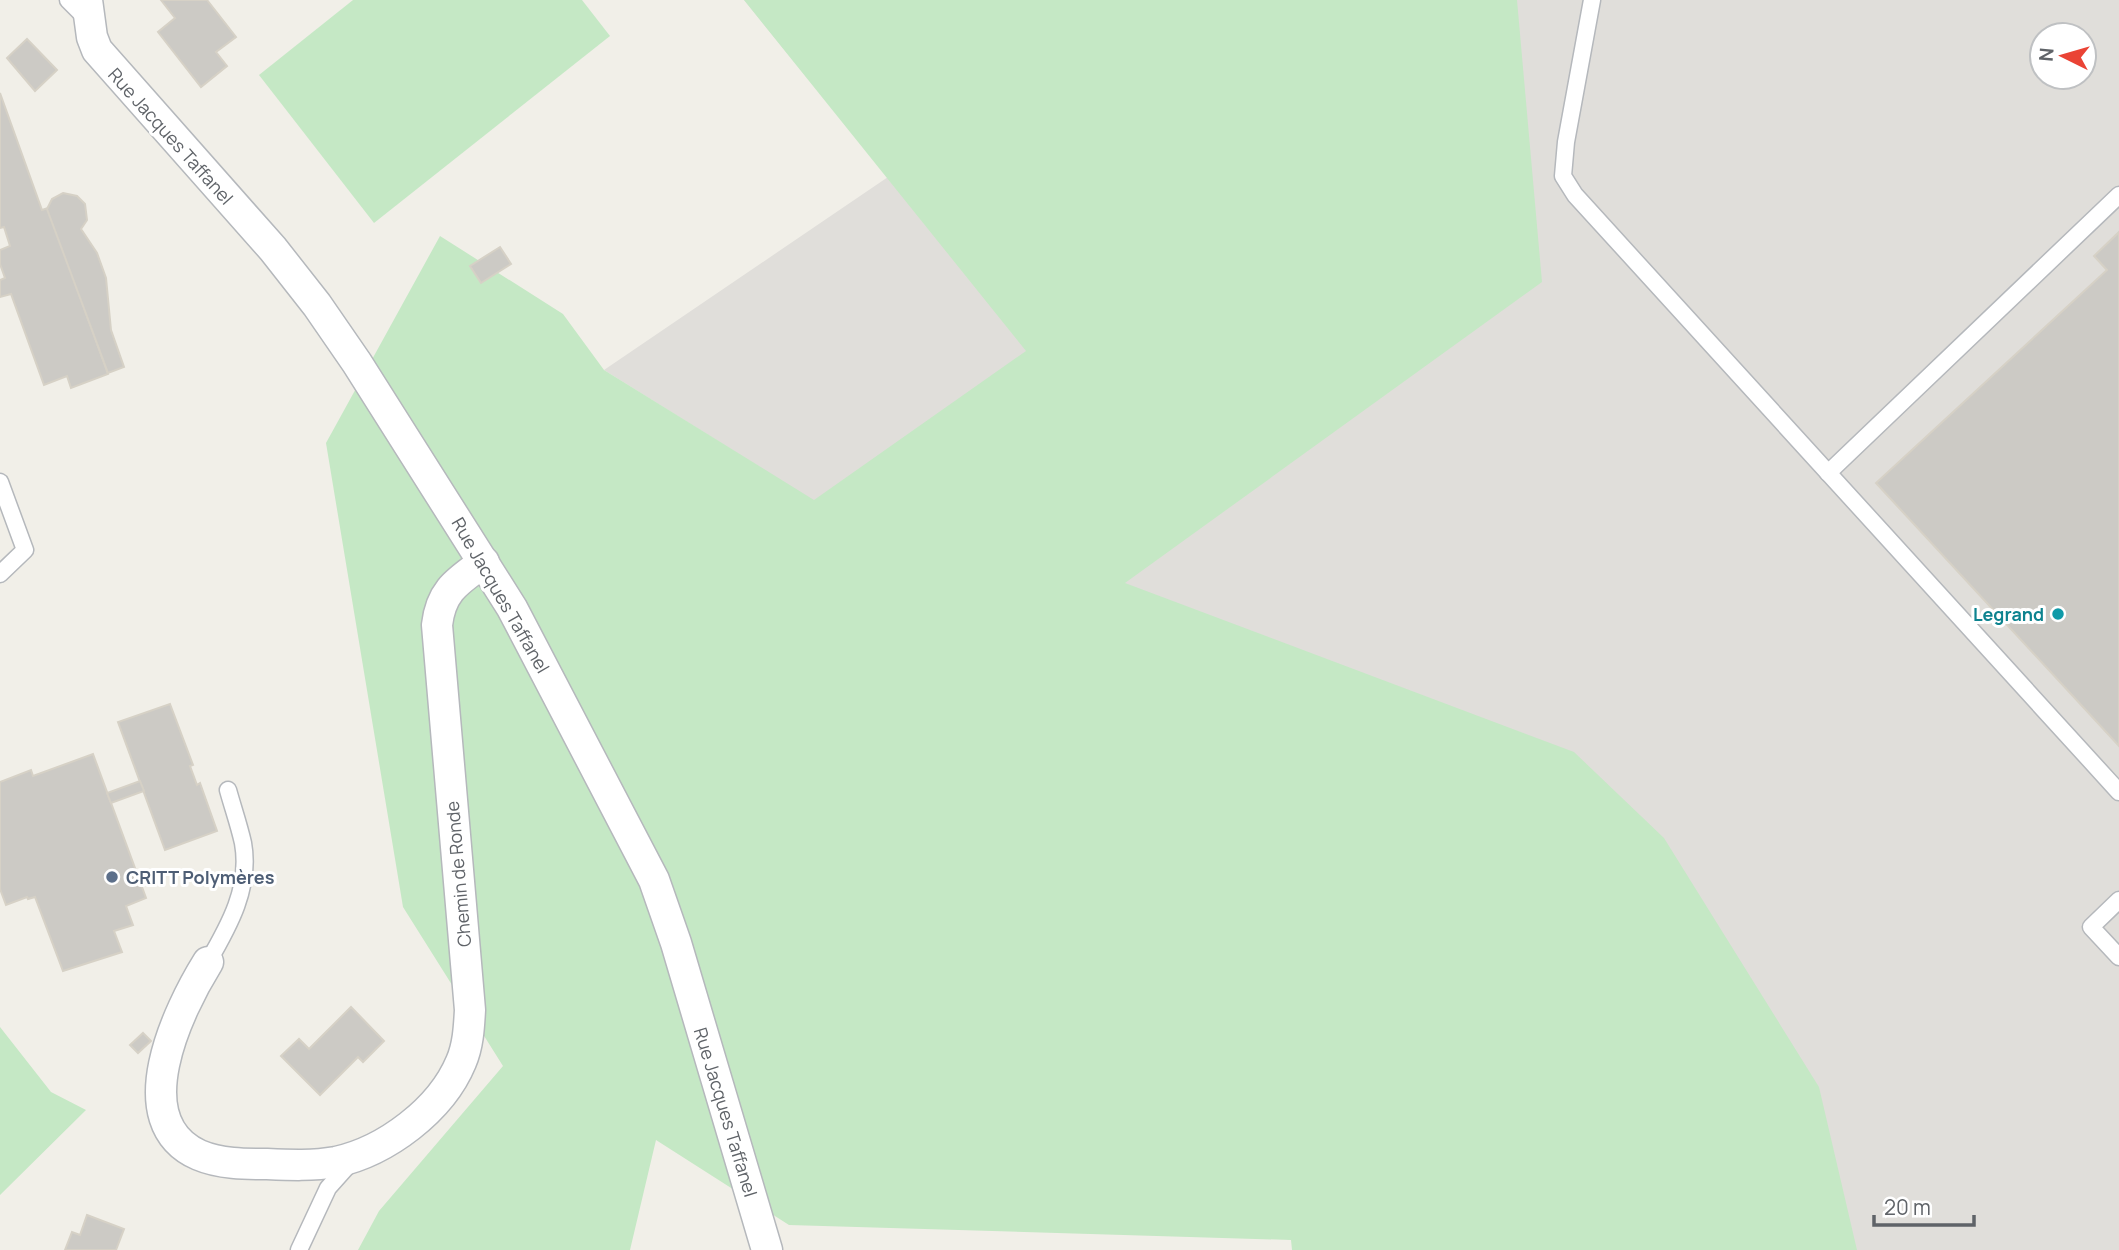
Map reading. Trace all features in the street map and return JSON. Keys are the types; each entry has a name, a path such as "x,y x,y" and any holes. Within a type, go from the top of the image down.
{"street":[{"name":"Rue Jacques Taffanel","path":"88,11 97,50 105,62 273,249 317,305 484,562 518,620 654,880 676,943 767,1250"},
{"name":"Chemin de Ronde","path":"208,962 176,1025 163,1075 162,1108 166,1122 174,1136 197,1154 230,1163 318,1164 357,1156 401,1131 424,1112 453,1078 466,1045 470,1010 438,625 444,595 484,562"}],"lane":[{"path":"68,0 88,11"},
{"path":"1592,0 1566,142 1563,176 1575,195 2119,792"},
{"path":"1828,473 2119,195"},
{"path":"0,482 25,550 0,574"},
{"path":"208,962 232,918 244,879 243,844 228,790"},
{"path":"2119,900 2091,927 2119,957"},
{"name":"Chemin de Ronde","path":"299,1250 328,1188 357,1156"}],"shaded area":[{"path":"744,0 2119,0 2119,1250 1741,1250 814,501 604,370 888,177"}],"green space":[{"path":"353,0 582,0 610,36 374,223 259,75"},
{"path":"744,0 1517,0 1542,282 1125,583 1574,752 1664,838 1819,1087 1857,1250 1292,1250 1291,1240 789,1225 656,1140 630,1250 358,1250 379,1211 503,1066 403,907 326,443 440,236 563,314 604,370 814,500 1026,351"},
{"path":"0,1027 51,1092 86,1110 0,1195"}],"building":[{"path":"161,0 207,0 236,37 216,52 227,66 201,87 158,32 175,18"},
{"path":"27,39 57,70 35,91 7,58"},
{"path":"0,93 42,210 48,208 108,374 71,388 67,376 44,385 11,294 0,297 0,280 5,278 0,264 0,250 10,246 4,227 0,228"},
{"path":"63,193 77,196 85,204 87,220 81,229 97,253 106,278 111,330 124,367 108,373 47,209 52,199"},
{"name":"Legrand","path":"2119,232 2119,746 1876,483 2107,270 2094,256"},
{"path":"500,247 511,264 481,283 470,266"},
{"path":"170,704 193,765 190,766 197,785 200,783 217,831 165,850 118,722"},
{"path":"93,754 146,898 126,906 133,925 114,931 122,952 63,971 35,897 27,897 6,905 0,889 0,782 31,770 33,776"},
{"path":"140,781 144,791 111,803 107,793"},
{"path":"351,1007 384,1041 363,1062 358,1057 320,1095 281,1056 299,1039 309,1049"},
{"path":"143,1033 151,1041 138,1053 130,1045"},
{"path":"87,1215 124,1229 116,1250 65,1250 72,1232 80,1235"}],"place":[{"name":"Legrand","path":"2058,614"},
{"name":"CRITT Polymères","path":"112,877"}]}
